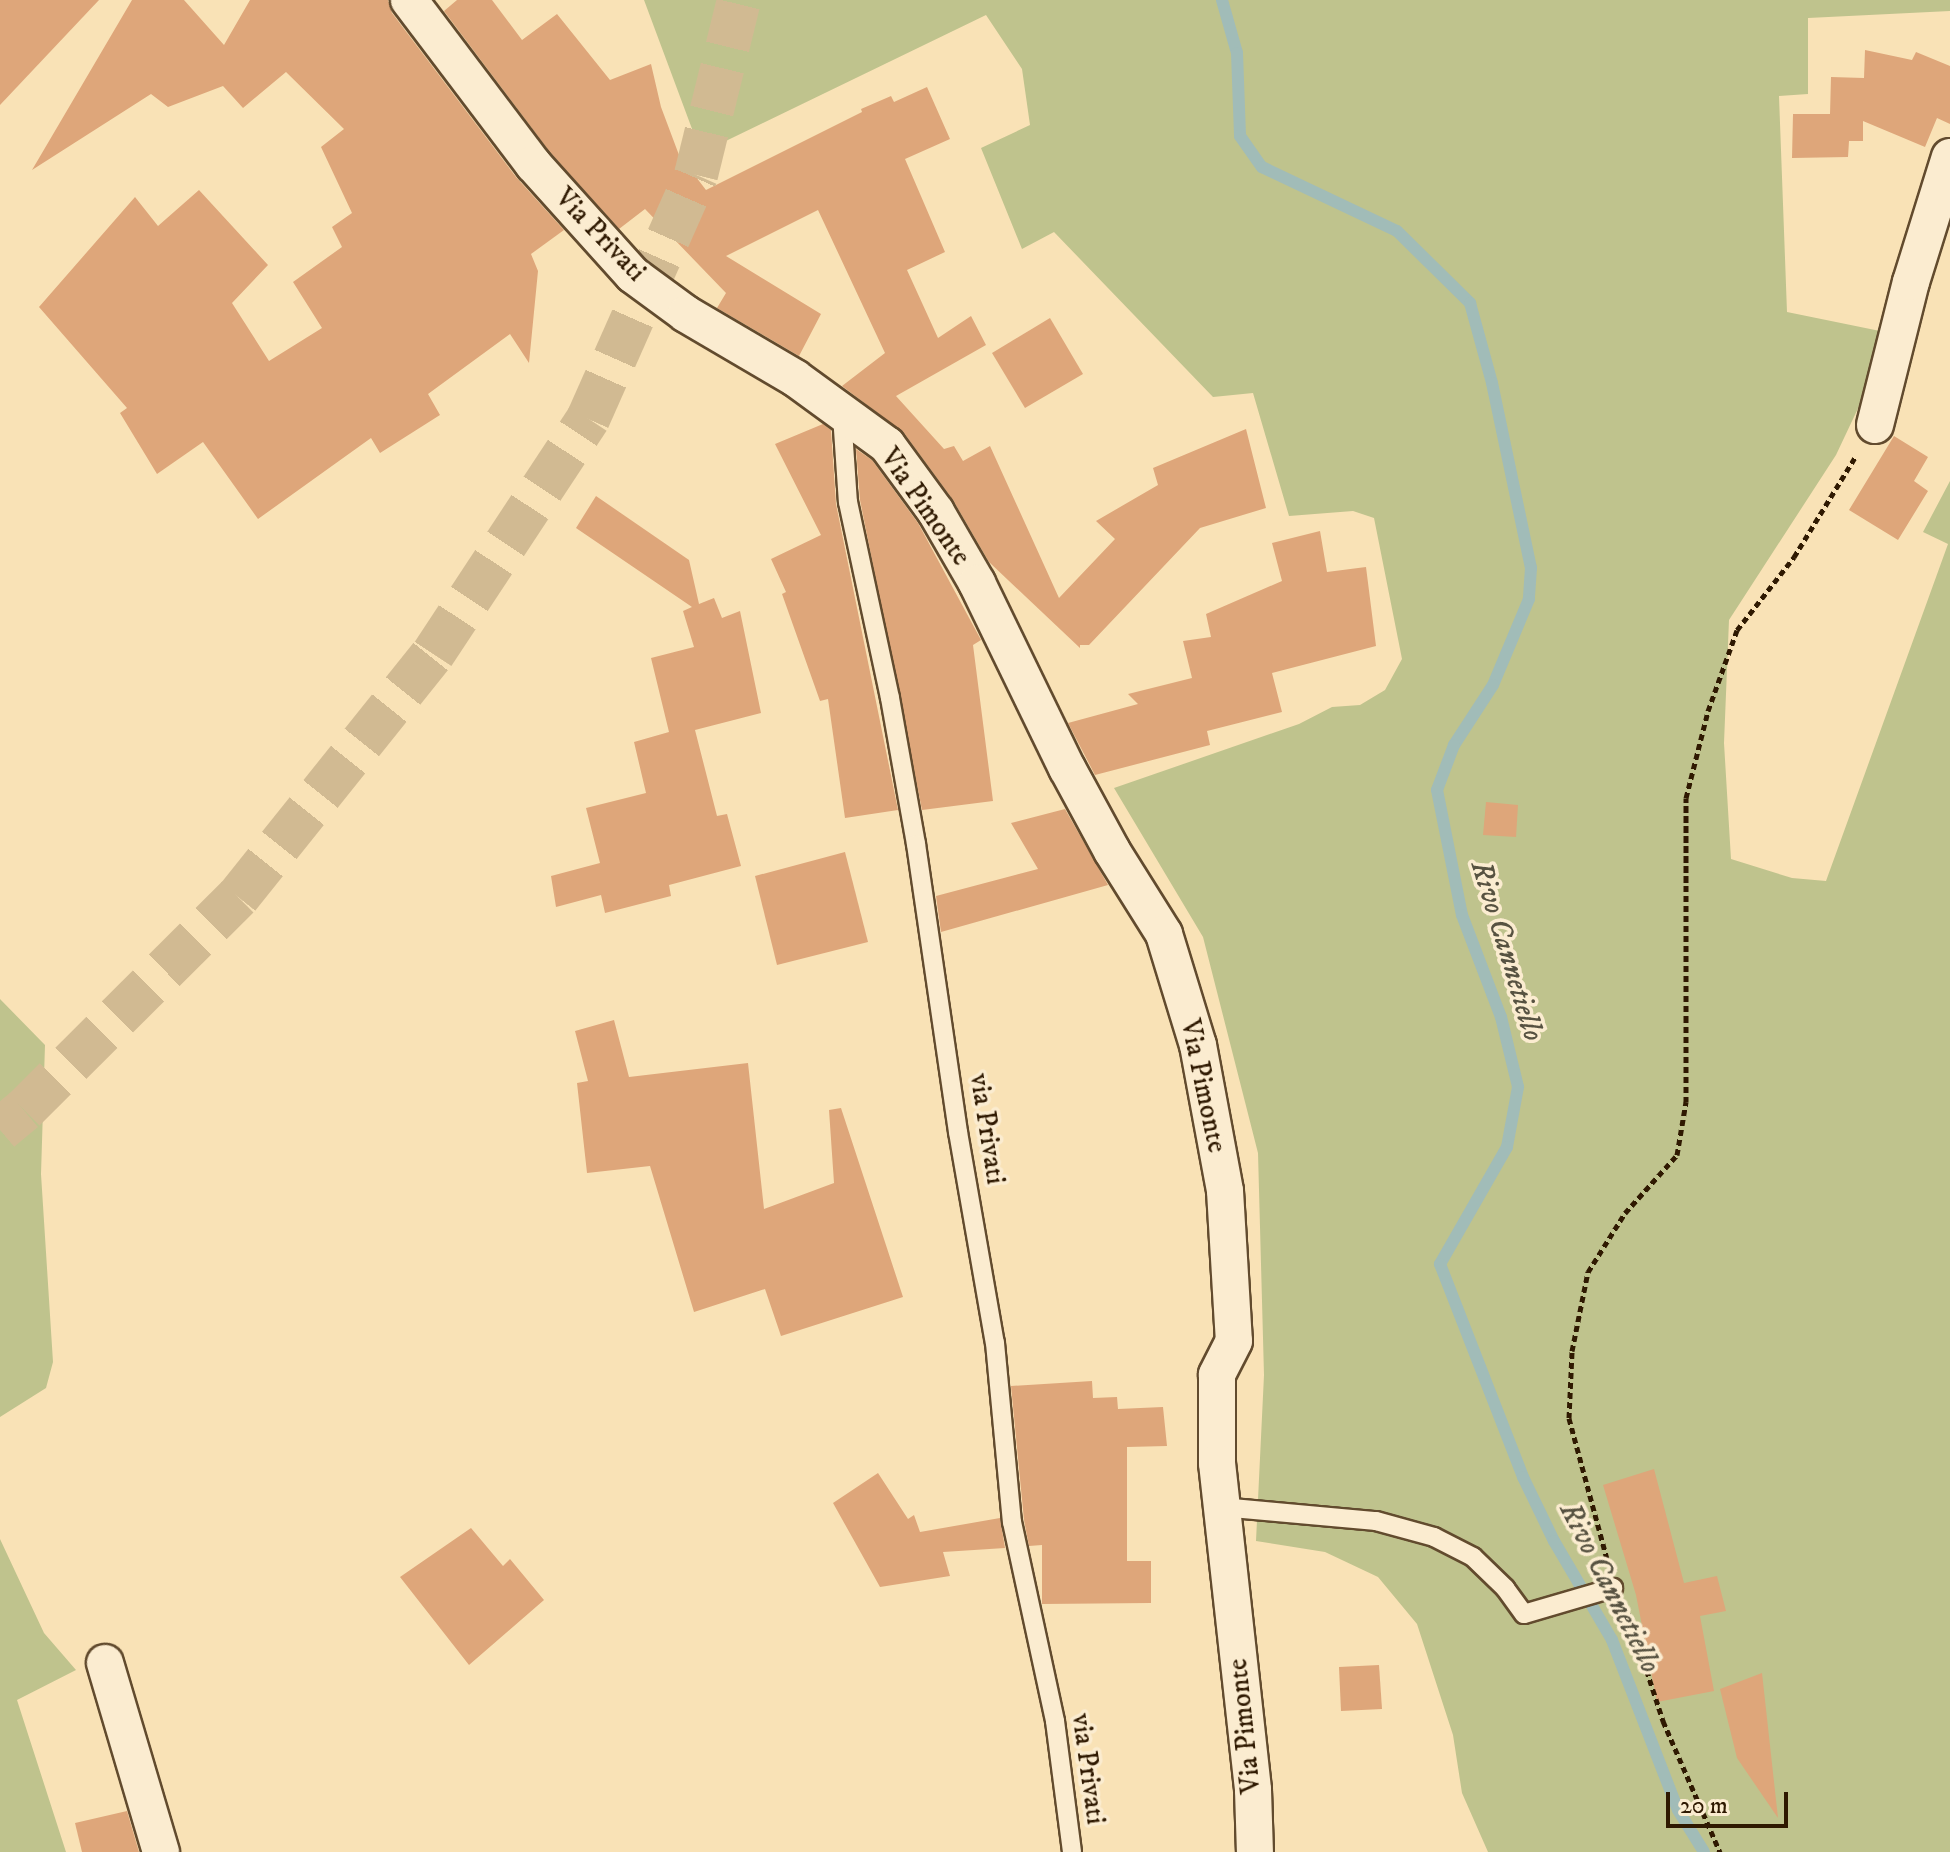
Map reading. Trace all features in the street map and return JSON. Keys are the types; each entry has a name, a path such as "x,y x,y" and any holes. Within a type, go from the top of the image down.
{"street":[{"name":"Via Privati","path":"409,0 533,164 633,275 686,314 795,378 842,415"},
{"path":"1875,425 1911,282 1950,157"},
{"name":"Via Pimonte","path":"842,415 887,445 936,512 977,583 1112,851 1164,934 1198,1045 1225,1191 1234,1341 1217,1375 1217,1463 1253,1790 1255,1852"},
{"path":"105,1663 161,1852"}],"lane":[{"name":"via Privati","path":"842,415 848,502 890,698 916,844 958,1132 995,1343 1012,1522 1055,1721 1072,1852"},
{"path":"1221,1507 1376,1521 1434,1537 1473,1557 1505,1588 1524,1614 1613,1588"}],"path":[{"path":"1720,1852 1663,1721 1643,1667 1629,1615 1613,1588 1569,1418 1572,1351 1588,1272 1625,1213 1677,1155 1686,1102 1686,798 1708,711 1737,630 1794,557 1875,425"}],"green space":[{"path":"644,0 1950,0 1950,11 1808,18 1808,94 1779,96 1787,312 1880,331 1870,383 1836,455 1729,620 1724,743 1731,859 1792,878 1826,881 1948,544 1923,532 1950,481 1950,1852 1488,1852 1462,1793 1453,1735 1417,1624 1378,1577 1325,1552 1256,1541 1264,1375 1258,1153 1203,937 1114,788 1299,724 1332,707 1360,705 1385,690 1402,659 1374,518 1353,511 1289,516 1253,393 1213,397 1054,232 1022,249 981,148 1030,125 1022,69 986,15 701,153"},
{"path":"0,999 45,1045 41,1174 53,1362 46,1388 0,1417"},
{"path":"0,1539 44,1633 76,1670 17,1700 66,1852 0,1852"}],"building":[{"path":"0,0 99,0 0,105"},
{"path":"132,0 184,0 224,45 250,0 388,0 392,13 516,177 564,230 531,254 538,271 529,363 510,334 428,394 440,415 380,453 371,438 258,519 203,442 157,474 120,413 127,408 39,307 135,197 158,226 199,190 268,265 232,303 269,361 322,328 293,282 342,247 332,227 352,213 321,147 344,129 286,72 243,108 223,86 168,107 151,94 32,170"},
{"path":"457,0 492,0 522,40 557,14 610,80 651,64 661,107 679,155 706,190 862,112 861,109 891,96 894,102 927,87 950,139 905,159 945,252 907,270 938,338 971,316 986,345 896,396 944,449 954,446 963,461 990,446 1059,598 1115,539 1096,521 1158,485 1153,468 1246,429 1266,508 1200,528 1089,645 1080,645 1080,648 989,562 953,500 904,433 842,386 885,353 818,210 726,256 821,314 799,356 717,308 726,293 645,209 619,229 549,151 444,11"},
{"path":"1865,50 1912,60 1916,52 1950,66 1950,124 1937,118 1925,147 1863,121 1863,141 1849,141 1848,157 1792,158 1793,114 1830,114 1831,77 1864,78"},
{"path":"1050,318 1083,374 1025,408 992,353"},
{"path":"823,424 831,430 836,504 898,810 845,818 828,699 820,701 782,594 786,592 771,559 821,535 775,444"},
{"path":"1894,436 1928,457 1914,481 1928,491 1898,540 1849,510"},
{"path":"856,449 872,460 918,523 981,640 973,645 993,801 922,810 860,500"},
{"path":"596,496 689,560 699,604 714,598 722,618 740,611 761,713 695,730 717,816 727,814 741,866 669,885 671,896 605,913 601,895 556,907 551,876 600,863 586,808 646,793 634,742 669,732 651,658 694,647 683,611 692,607 576,528"},
{"path":"1320,531 1327,572 1366,567 1376,646 1272,673 1282,712 1207,731 1210,745 1095,775 1068,723 1138,704 1128,694 1192,678 1183,641 1211,637 1206,614 1282,581 1272,543"},
{"path":"1486,802 1518,805 1516,837 1483,835"},
{"path":"1065,809 1108,885 941,932 936,896 1038,869 1011,823"},
{"path":"845,852 868,942 777,965 755,876"},
{"path":"614,1020 629,1077 748,1063 764,1209 834,1183 829,1110 841,1108 903,1297 781,1336 765,1289 694,1312 650,1166 587,1173 577,1083 588,1081 575,1031"},
{"path":"1092,1381 1093,1398 1117,1397 1118,1409 1163,1407 1167,1446 1127,1447 1127,1561 1151,1561 1151,1603 1042,1604 1042,1545 1029,1546 1011,1386"},
{"path":"1654,1469 1684,1583 1717,1576 1726,1611 1700,1616 1714,1691 1657,1702 1636,1595 1603,1485"},
{"path":"878,1473 908,1519 914,1515 920,1532 1000,1518 1005,1548 943,1552 950,1576 880,1587 833,1503"},
{"path":"471,1528 503,1566 510,1559 544,1600 469,1665 400,1577"},
{"path":"1379,1665 1382,1709 1341,1711 1339,1667"},
{"path":"1762,1673 1778,1818 1737,1758 1720,1689"},
{"path":"127,1811 139,1852 82,1852 75,1823"}],"waterway":[{"name":"Rivo Cannetiello","path":"1222,0 1237,53 1240,136 1262,167 1397,231 1470,303 1492,383 1531,568 1529,599 1493,685 1454,745 1437,790 1462,915 1501,1017 1518,1087 1507,1147 1440,1264 1523,1477 1554,1541 1612,1640 1678,1810 1704,1852"}],"tunnel":[{"path":"0,1130 24,1110 238,897 433,654 588,419 696,175 739,0"}]}
